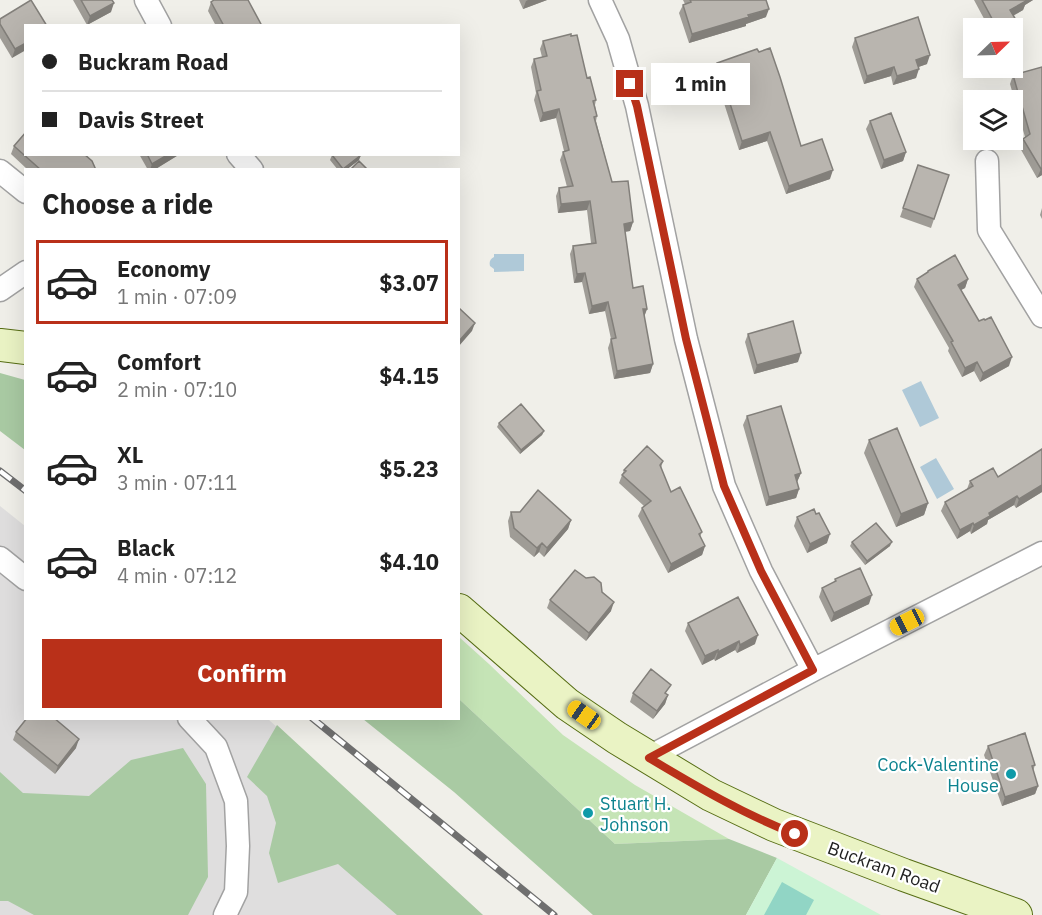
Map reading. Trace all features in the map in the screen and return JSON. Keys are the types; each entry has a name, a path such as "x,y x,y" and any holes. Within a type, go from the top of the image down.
{"main road":[{"path":"0,345 24,348"},
{"name":"Buckram Road","path":"460,611 567,704 617,738 711,795 774,825 1016,915"}],"street":[{"path":"146,0 159,24"},
{"path":"600,0 618,39 637,106 686,339 724,486 761,571 813,670"},
{"path":"240,156 250,168"},
{"path":"987,161 990,230 1042,316"},
{"path":"0,171 24,190"},
{"path":"0,290 24,273"},
{"path":"649,758 813,670 1042,553"},
{"path":"0,558 24,577"},
{"path":"191,720 216,747 236,801 238,846 236,892 225,915"}],"shaded area":[{"path":"0,506 24,525 24,720 269,720 483,915 0,915"}],"green space":[{"path":"0,373 24,380 24,449 0,431"},
{"path":"460,638 563,735 635,785 729,839 615,844 460,700"},
{"path":"460,700 615,844 729,839 777,858 746,915 593,915 454,792 364,720 460,720"},
{"path":"277,725 483,915 397,915 338,864 278,883 269,853 276,823 267,796 247,777"},
{"path":"183,748 206,784 208,877 188,915 34,915 8,901 0,901 0,772 23,793 89,796 131,760"},
{"path":"777,858 881,915 746,915"},
{"path":"782,882 814,900 806,915 764,915"}],"water":[{"path":"494,254 524,254 524,271 494,272 490,263"},
{"path":"921,381 939,418 920,427 902,390"},
{"path":"936,458 954,489 937,499 920,467"}],"building":[{"path":"31,0 46,24 24,24 24,44 15,49 0,24 0,19"},
{"path":"81,0 112,0 114,3 90,16"},
{"path":"214,0 248,0 261,24 223,24 211,2"},
{"path":"690,0 766,0 769,9 692,34 683,5 691,2"},
{"path":"982,0 1026,1 1010,10 1015,18 992,18"},
{"path":"918,17 930,55 916,60 919,69 897,76 894,67 867,76 855,38"},
{"path":"571,34 571,36 577,35 587,78 590,77 596,100 593,101 597,116 594,117 612,182 628,181 633,222 624,224 633,288 643,286 647,309 643,309 653,364 617,371 611,339 616,338 608,302 592,306 585,273 577,274 573,246 596,243 590,201 561,204 559,188 573,186 563,152 569,150 559,109 543,113 537,91 541,90 534,59 547,56 543,41"},
{"path":"770,48 801,146 822,139 833,170 789,186 770,132 742,141 717,63 757,49 759,52"},
{"path":"1042,67 1041,169 1023,139 1030,134 1023,110 1023,90 1017,90 1014,78 1023,78 1023,72"},
{"path":"891,113 906,152 884,160 870,121"},
{"path":"24,134 24,155 14,146"},
{"path":"25,156 86,156 95,168 39,168"},
{"path":"148,156 166,156 152,164"},
{"path":"333,156 360,156 344,168"},
{"path":"359,161 366,168 352,168"},
{"path":"918,165 949,175 934,219 903,208"},
{"path":"955,255 968,279 958,285 979,321 991,317 1012,357 983,373 977,362 965,368 951,342 953,341 917,279"},
{"path":"460,309 475,323 460,340"},
{"path":"793,321 801,353 757,365 748,334"},
{"path":"521,404 544,431 521,450 499,423"},
{"path":"781,406 801,473 795,475 799,489 769,497 747,416"},
{"path":"897,428 928,503 901,514 869,440"},
{"path":"647,446 663,461 660,465 671,492 680,487 702,532 699,534 705,546 671,564 642,508 651,501 622,475"},
{"path":"1042,449 1042,485 1019,499 1017,496 989,513 990,516 960,530 945,502 973,486 970,481 993,468 998,477"},
{"path":"538,490 571,520 547,548 542,543 537,548 514,528 511,512 520,512"},
{"path":"814,509 816,514 819,513 830,534 810,544 797,517"},
{"path":"876,523 892,542 867,561 852,542"},
{"path":"860,568 872,595 834,613 822,588 836,581 835,579"},
{"path":"575,570 586,578 594,577 601,583 602,592 614,602 589,633 550,600"},
{"path":"738,597 758,635 740,645 739,641 705,656 688,623"},
{"path":"651,669 671,685 665,693 668,695 657,711 633,693"},
{"path":"25,720 56,720 79,739 58,766 16,732"},
{"name":"Cock-Valentine House","path":"1025,733 1035,765 1032,766 1038,786 1005,797 988,746"}],"railway":[{"path":"0,471 24,489"},
{"path":"314,720 554,915"}],"place":[{"name":"Cock-Valentine House","path":"1011,774"},
{"name":"Stuart H. Johnson","path":"588,813"}],"route":[{"path":"630,84 637,106 686,339 724,486 761,571 813,670 649,758 711,795 795,834"}]}
